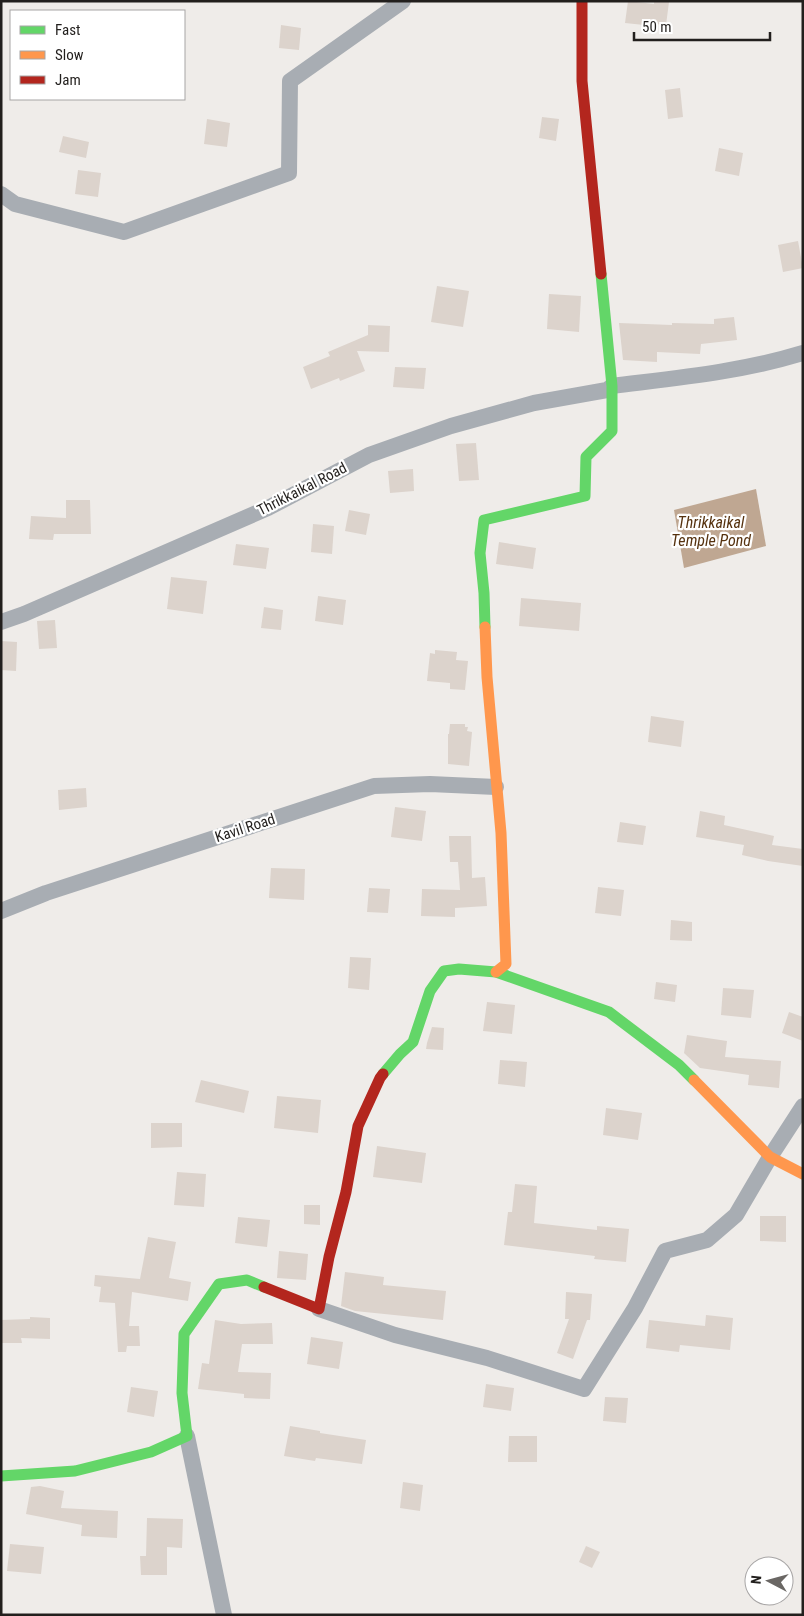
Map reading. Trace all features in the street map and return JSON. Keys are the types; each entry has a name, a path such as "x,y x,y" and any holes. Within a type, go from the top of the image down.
{"street":[{"path":"1,194 15,204 124,232 289,173 290,81 403,1"},
{"path":"496,972 506,964 501,833 487,677 484,593 480,553 484,520 585,496 586,457 612,431 612,386 582,82 582,1"},
{"name":"Thrikkaikal Road","path":"1,622 268,508 369,455 451,426 534,403 607,390 612,386 696,375 773,362 803,353"},
{"name":"Kavil Road","path":"1,910 55,890 374,786 430,784 496,787"},
{"path":"319,1309 329,1257 346,1192 358,1126 380,1078 413,1042 430,991 444,971 459,969 496,972 609,1012 680,1065 770,1157 803,1174"},
{"path":"224,1615 188,1436 182,1393 184,1334 219,1284 247,1280 319,1309 395,1335 487,1358 584,1389 635,1308 665,1251 706,1240 736,1215 803,1106"},
{"path":"1,1476 75,1471 151,1452 188,1436"}],"water":[{"name":"Thrikkaikal Temple Pond","path":"756,489 766,546 684,568 674,510"}],"building":[{"path":"628,1 654,4 654,1 669,2 666,25 625,23"},
{"path":"281,25 301,28 299,50 279,48"},
{"path":"680,88 683,117 668,119 665,90"},
{"path":"542,117 559,119 556,141 539,138"},
{"path":"207,119 230,123 227,147 204,144"},
{"path":"63,136 89,142 86,158 59,152"},
{"path":"719,148 743,153 739,176 715,171"},
{"path":"78,170 101,173 98,197 75,194"},
{"path":"798,241 803,268 783,272 778,245"},
{"path":"437,286 469,291 463,327 431,322"},
{"path":"549,294 581,296 579,332 547,329"},
{"path":"734,317 737,340 701,344 700,354 657,352 657,362 623,360 619,323 714,324 714,319"},
{"path":"368,325 390,326 389,352 357,351 365,371 340,381 339,378 311,389 303,367 330,356 328,352 368,335"},
{"path":"395,367 426,368 424,389 393,387"},
{"path":"476,443 479,480 459,481 456,444"},
{"path":"413,469 414,491 390,493 388,471"},
{"path":"66,500 90,500 91,534 54,534 53,540 29,539 31,516 66,518"},
{"path":"349,510 370,514 366,535 345,531"},
{"path":"313,524 334,526 332,554 311,552"},
{"path":"499,542 536,548 533,569 496,564"},
{"path":"236,544 269,548 266,569 233,565"},
{"path":"171,577 207,581 203,614 167,609"},
{"path":"318,596 346,600 343,625 315,621"},
{"path":"521,598 581,603 579,631 519,626"},
{"path":"264,607 283,610 281,630 261,628"},
{"path":"55,620 57,648 39,649 37,621"},
{"path":"1,641 17,642 16,671 1,670"},
{"path":"435,650 457,652 456,660 468,661 465,690 450,689 450,683 427,681 430,653 435,654"},
{"path":"651,716 684,721 681,747 648,742"},
{"path":"450,724 465,724 465,727 468,727 467,731 472,732 469,766 448,764"},
{"path":"86,788 87,807 59,810 58,790"},
{"path":"395,807 426,811 422,841 391,837"},
{"path":"700,811 725,816 724,825 774,836 772,845 803,849 803,866 742,855 744,845 696,837"},
{"path":"620,822 646,826 643,845 617,842"},
{"path":"449,836 471,836 472,878 485,877 487,906 455,908 455,917 421,916 422,889 460,890 458,862 450,862"},
{"path":"271,868 305,869 304,900 269,898"},
{"path":"598,887 624,890 621,916 595,913"},
{"path":"369,888 390,889 388,913 367,912"},
{"path":"671,920 692,922 692,941 670,940"},
{"path":"350,957 371,958 369,990 348,988"},
{"path":"656,982 677,985 675,1002 654,999"},
{"path":"723,988 754,990 751,1018 721,1015"},
{"path":"487,1002 515,1005 512,1034 483,1031"},
{"path":"789,1012 803,1017 803,1041 782,1033"},
{"path":"432,1027 444,1028 443,1050 426,1049"},
{"path":"687,1035 727,1041 725,1057 781,1061 779,1088 748,1085 749,1075 700,1068 684,1053"},
{"path":"500,1060 527,1062 525,1087 498,1084"},
{"path":"201,1080 249,1091 244,1113 195,1102"},
{"path":"277,1096 321,1100 318,1133 274,1128"},
{"path":"606,1108 642,1113 638,1140 603,1135"},
{"path":"151,1123 182,1123 182,1147 151,1148"},
{"path":"377,1146 426,1153 422,1183 373,1177"},
{"path":"177,1172 206,1174 204,1207 174,1205"},
{"path":"515,1184 537,1186 534,1223 597,1230 597,1226 629,1229 626,1262 594,1259 595,1256 504,1245 508,1212 512,1212"},
{"path":"304,1205 320,1205 320,1225 304,1224"},
{"path":"760,1216 786,1216 786,1242 760,1241"},
{"path":"238,1217 270,1220 267,1247 235,1243"},
{"path":"148,1237 176,1242 169,1278 191,1282 188,1301 132,1292 129,1326 139,1326 140,1346 127,1346 126,1352 118,1352 115,1303 99,1302 101,1287 94,1286 95,1275 140,1279"},
{"path":"279,1251 308,1254 306,1280 277,1278"},
{"path":"345,1272 384,1277 383,1285 446,1291 443,1320 355,1311 341,1306"},
{"path":"566,1292 592,1294 590,1320 587,1320 573,1359 557,1353 569,1319 565,1319"},
{"path":"706,1315 733,1318 730,1350 680,1345 679,1352 646,1348 649,1320 705,1326"},
{"path":"30,1317 50,1318 50,1339 21,1338 22,1343 1,1343 1,1320 30,1319"},
{"path":"215,1320 241,1324 272,1323 273,1344 242,1344 238,1372 271,1373 270,1399 244,1398 244,1394 198,1389 202,1363 209,1364"},
{"path":"311,1337 343,1342 339,1369 307,1364"},
{"path":"486,1384 514,1388 511,1411 483,1407"},
{"path":"131,1387 158,1391 154,1417 127,1412"},
{"path":"605,1397 628,1398 626,1423 603,1421"},
{"path":"290,1426 366,1440 362,1464 316,1458 315,1461 284,1456"},
{"path":"509,1436 537,1436 537,1462 508,1462"},
{"path":"403,1482 423,1485 420,1511 400,1508"},
{"path":"40,1486 64,1491 61,1508 118,1511 117,1538 81,1536 82,1525 26,1514 31,1487"},
{"path":"147,1518 183,1519 182,1548 167,1547 167,1575 141,1575 140,1556 146,1556"},
{"path":"10,1544 44,1547 41,1574 7,1571"},
{"path":"586,1546 600,1552 592,1568 579,1562"}],"traffic: fast":[{"path":"485,627 480,553 484,520 585,496 586,457 612,431 612,386 601,274"},
{"path":"383,1074 413,1042 430,991 444,971 459,969 496,972 609,1012 679,1065 694,1080"},
{"path":"1,1476 75,1471 151,1452 187,1436 182,1393 184,1334 219,1284 247,1280 264,1287"}],"traffic: slow":[{"path":"485,627 487,677 501,833 506,964 496,972"},
{"path":"694,1080 770,1157 803,1174"}],"traffic: jam":[{"path":"582,1 582,81 601,274"},
{"path":"264,1287 319,1309 329,1257 346,1192 358,1126 383,1074"}]}
